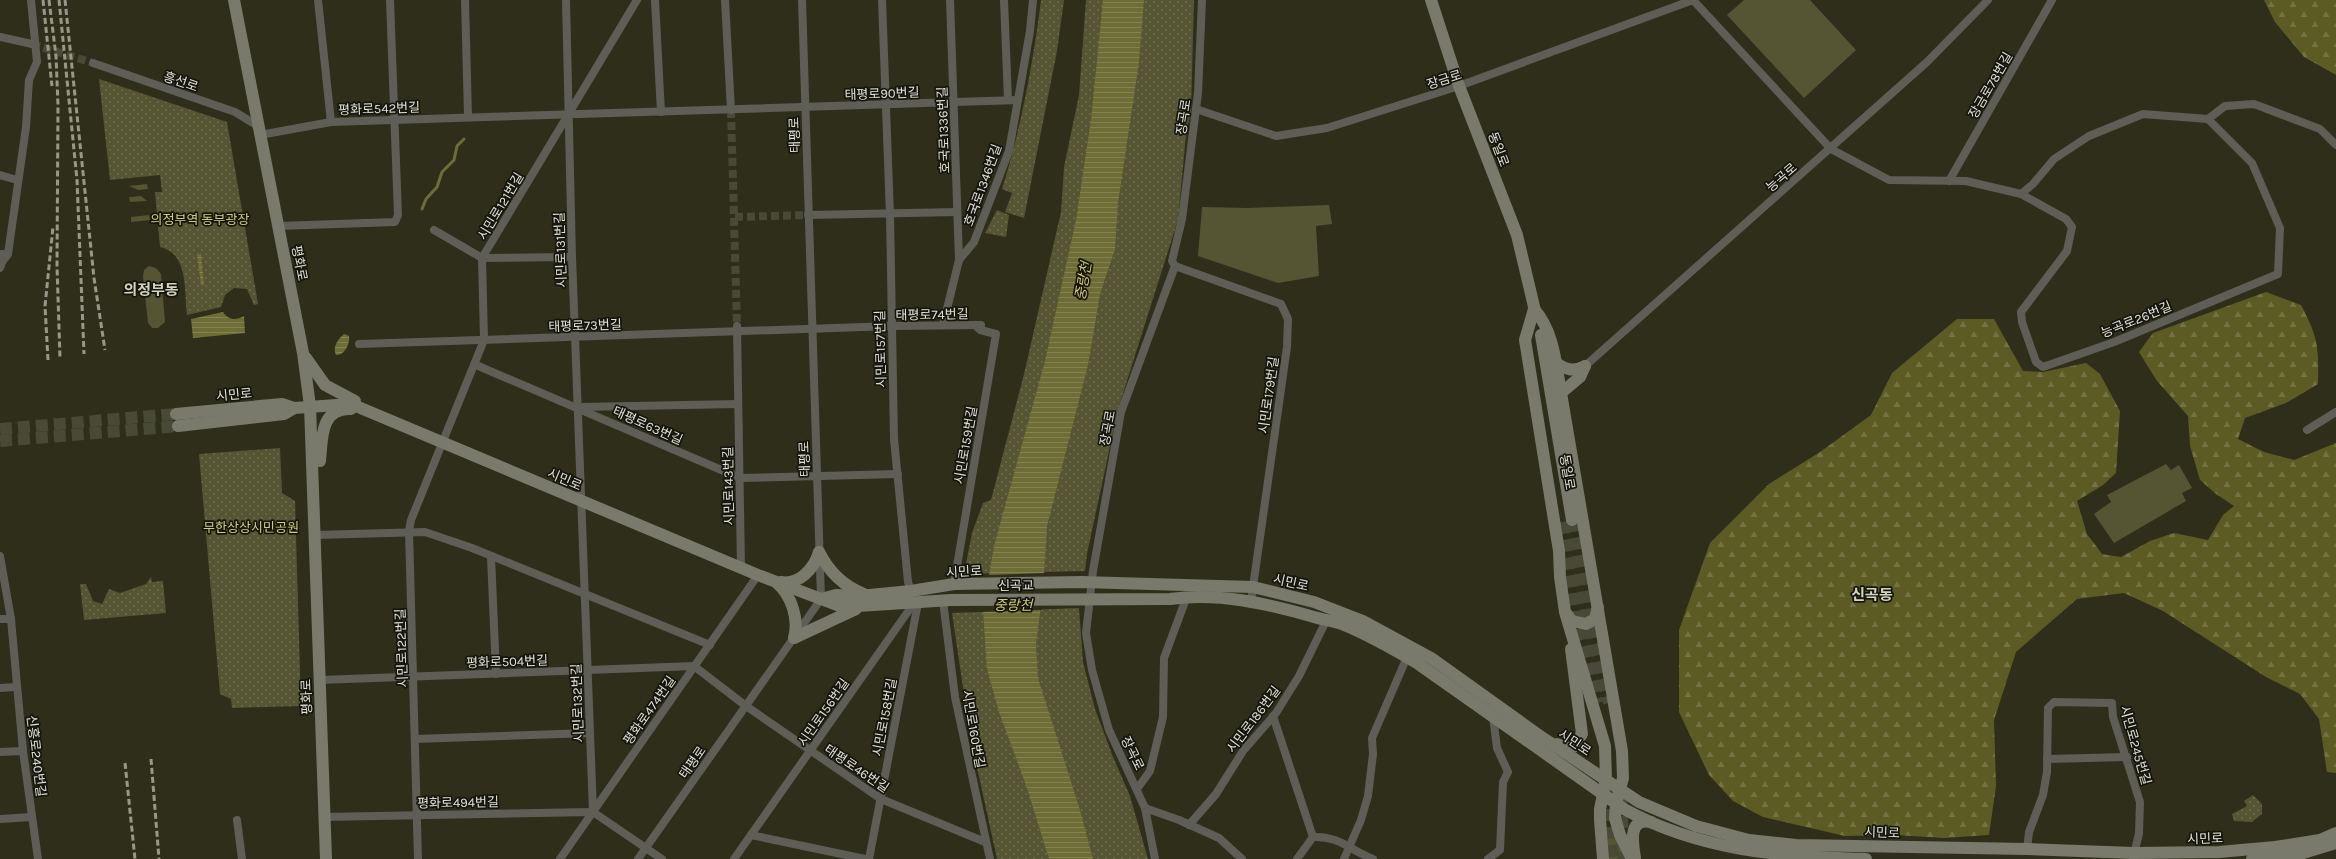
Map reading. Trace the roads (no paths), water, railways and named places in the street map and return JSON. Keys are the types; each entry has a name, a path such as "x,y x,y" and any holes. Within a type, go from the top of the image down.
{"street":[{"path":"0,268 4,254 26,127 29,80 37,62 33,42 31,0"},
{"name":"평화로","path":"234,0 303,353 310,406 315,508 326,859"},
{"path":"318,0 331,122"},
{"path":"278,226 395,222 398,215 390,0"},
{"path":"465,0 468,116"},
{"name":"시민로131번길","path":"566,0 580,500"},
{"name":"시민로121번길","path":"442,442 476,365 484,340 482,258 637,0"},
{"path":"655,0 660,112"},
{"path":"725,0 731,110"},
{"name":"태평로","path":"638,859 821,599 802,0"},
{"name":"시민로157번길","path":"882,0 890,214 894,439 908,582 914,599"},
{"name":"호국로1336번길","path":"950,0 959,260"},
{"path":"1004,0 1008,100"},
{"name":"호국로1346번길","path":"943,325 959,260 974,242 1009,151 1030,31 1033,0"},
{"name":"장곡로","path":"1155,859 1145,808 1109,730 1092,670 1086,633 1086,598 1087,582 1121,412 1175,266 1172,261 1182,219 1186,174 1196,110 1202,0"},
{"name":"동일로","path":"1431,0 1459,86 1517,235 1534,309 1531,339 1567,521"},
{"name":"장금로","path":"1196,110 1276,136 1328,128 1459,86 1693,0"},
{"name":"능곡로26번길","path":"1693,0 1831,149 1889,180 1966,181 2021,194 2066,219 2072,228 2067,251 2060,263 2021,312 2022,322 2036,362 2043,367 2114,342 2278,274 2280,228 2252,163 2208,119"},
{"name":"능곡로","path":"1585,366 1831,149 1927,62 1988,0"},
{"name":"장금로78번길","path":"1949,181 2052,0"},
{"path":"0,37 33,42"},
{"name":"흥선로","path":"93,63 235,112 259,130"},
{"name":"태평로90번길","path":"660,112 1018,100"},
{"path":"2021,194 2033,184 2054,158 2089,136 2143,114 2208,119 2225,106 2254,104 2320,129 2336,144"},
{"name":"평화로542번길","path":"259,130 331,122 395,119 660,112"},
{"path":"0,175 17,180"},
{"path":"2033,184 2030,193 2037,203"},
{"path":"808,215 958,212"},
{"path":"434,230 482,258 572,257"},
{"name":"시민로179번길","path":"1175,266 1281,304 1288,319 1287,347 1251,601"},
{"path":"1534,309 1542,318 1555,362 1561,393 1622,751 1623,775 1616,804 1617,826 1634,859"},
{"path":"1534,309 1525,340 1559,551 1560,577 1582,734 1576,745 1569,748 1540,736"},
{"name":"태평로74번길","path":"812,330 892,326 978,325"},
{"name":"시민로159번길","path":"954,584 996,334 980,330 978,325"},
{"name":"태평로73번길","path":"360,344 575,338 738,329 812,330"},
{"name":"시민로143번길","path":"738,329 741,568"},
{"path":"303,353 325,385 384,418"},
{"path":"1555,362 1565,369 1575,370 1585,366"},
{"name":"태평로63번길","path":"476,365 740,478 898,474"},
{"path":"1561,393 1580,377 1585,366"},
{"name":"시민로","path":"176,414 282,404 294,408"},
{"name":"시민로","path":"178,426 284,414 294,408 351,404 741,568 842,607 865,600 914,599 947,601"},
{"path":"577,407 738,404"},
{"path":"315,508 323,429 327,419 336,412 344,409 384,418"},
{"path":"2307,430 2336,412"},
{"name":"시민로122번길","path":"418,859 409,531 411,520 442,442"},
{"name":"시민로132번길","path":"580,500 593,812"},
{"path":"315,535 409,531 425,532 491,556 710,645"},
{"path":"774,581 785,583 799,579 814,565 819,552"},
{"path":"794,638 865,600 846,585 825,564 819,552"},
{"name":"신흥로240번길","path":"0,556 11,619 23,751 38,859"},
{"path":"491,556 496,674"},
{"name":"평화로474번길","path":"560,859 758,575"},
{"path":"774,581 786,592 794,615 796,630 794,638"},
{"name":"시민로","path":"914,599 954,584 1087,582 1253,587 1314,602 1384,631 1432,658 1540,736 1620,790 1644,804 1691,824 1720,834 1766,842 1796,845 2027,849 2134,856 2219,852 2275,847 2320,840 2336,833"},
{"path":"1137,789 1150,771 1163,717 1164,658 1187,596"},
{"name":"시민로","path":"1086,598 1170,598 1187,596 1251,601 1326,621 1339,623 1362,633 1407,657 1629,812 1692,837 1758,853 1800,858 1866,859"},
{"name":"신곡교","path":"947,601 1086,598"},
{"name":"시민로156번길","path":"734,859 914,599"},
{"name":"시민로158번길","path":"869,859 881,800 914,599"},
{"name":"시민로160번길","path":"947,601 955,696 985,842 990,859"},
{"path":"1565,612 1572,621 1586,624 1595,618 1598,607"},
{"path":"1565,612 1602,733 1606,780 1600,820 1603,859"},
{"path":"0,619 11,619"},
{"name":"시민로186번길","path":"1189,825 1216,794 1243,751 1273,716 1299,676 1326,621"},
{"path":"1344,859 1368,796 1373,754 1372,738 1407,657"},
{"name":"평화로504번길","path":"320,680 694,666"},
{"name":"태평로46번길","path":"694,666 746,706 881,800 985,842"},
{"path":"0,688 16,687"},
{"name":"시민로245번길","path":"2027,849 2029,832 2045,788 2048,708 2054,702 2112,703 2113,717 2127,757 2140,802 2139,833 2134,856"},
{"path":"1273,716 1313,837"},
{"path":"1488,859 1500,850 1503,782 1508,772 1497,748 1493,717"},
{"path":"415,739 590,733"},
{"path":"0,752 23,751"},
{"path":"2047,759 2127,757"},
{"path":"1145,808 1219,838 1242,859"},
{"path":"593,812 662,859"},
{"name":"평화로494번길","path":"324,817 593,812"},
{"path":"0,819 32,817"},
{"path":"237,820 242,859"},
{"path":"1634,859 1632,835 1634,827 1644,821 1660,825"},
{"path":"751,835 865,859"},
{"path":"1313,837 1334,839 1349,849 1373,859"},
{"path":"1297,859 1313,837"},
{"path":"2252,859 2303,853 2336,843"}],"water":[{"name":"중랑천","path":"1103,0 1144,0 1139,62 1118,203 1115,249 1100,294 1088,365 1047,526 1043,590 1036,644 1038,678 1080,810 1093,859 1049,859 1027,788 999,712 987,669 983,611 994,546 1045,361 1076,220 1091,120"},
{"path":"201,254 204,285 201,285 197,255"},
{"path":"223,312 227,317 232,319 238,319 244,316 245,333 193,338 191,319"},
{"path":"344,334 349,336 348,346 342,353 336,355 336,343"}],"waterway":[{"path":"422,209 426,199 437,187 442,172 454,160 457,146 464,139"}],"tunnel":[{"path":"32,44 93,63"},
{"path":"731,110 737,326"},
{"path":"735,217 808,215"},
{"path":"0,429 176,414"},
{"path":"0,441 178,426"},
{"path":"1572,520 1587,615 1609,703"},
{"path":"1562,522 1580,634 1598,703"},
{"path":"1609,791 1613,859"},
{"path":"1621,798 1624,859"}],"railway":[{"path":"43,0 52,86"},
{"path":"49,0 56,56 58,105 57,266 60,358"},
{"path":"59,0 77,180 84,354"},
{"path":"65,0 94,278 105,350"},
{"path":"48,360 45,306 53,227"},
{"path":"151,759 159,859"},
{"path":"125,763 135,859"}],"district":[{"name":"의정부동","path":"151,290"},
{"name":"신곡동","path":"1872,595"}],"park label":[{"name":"의정부역 동부광장","path":"200,219"},
{"name":"무한상상시민공원","path":"251,527"}]}
